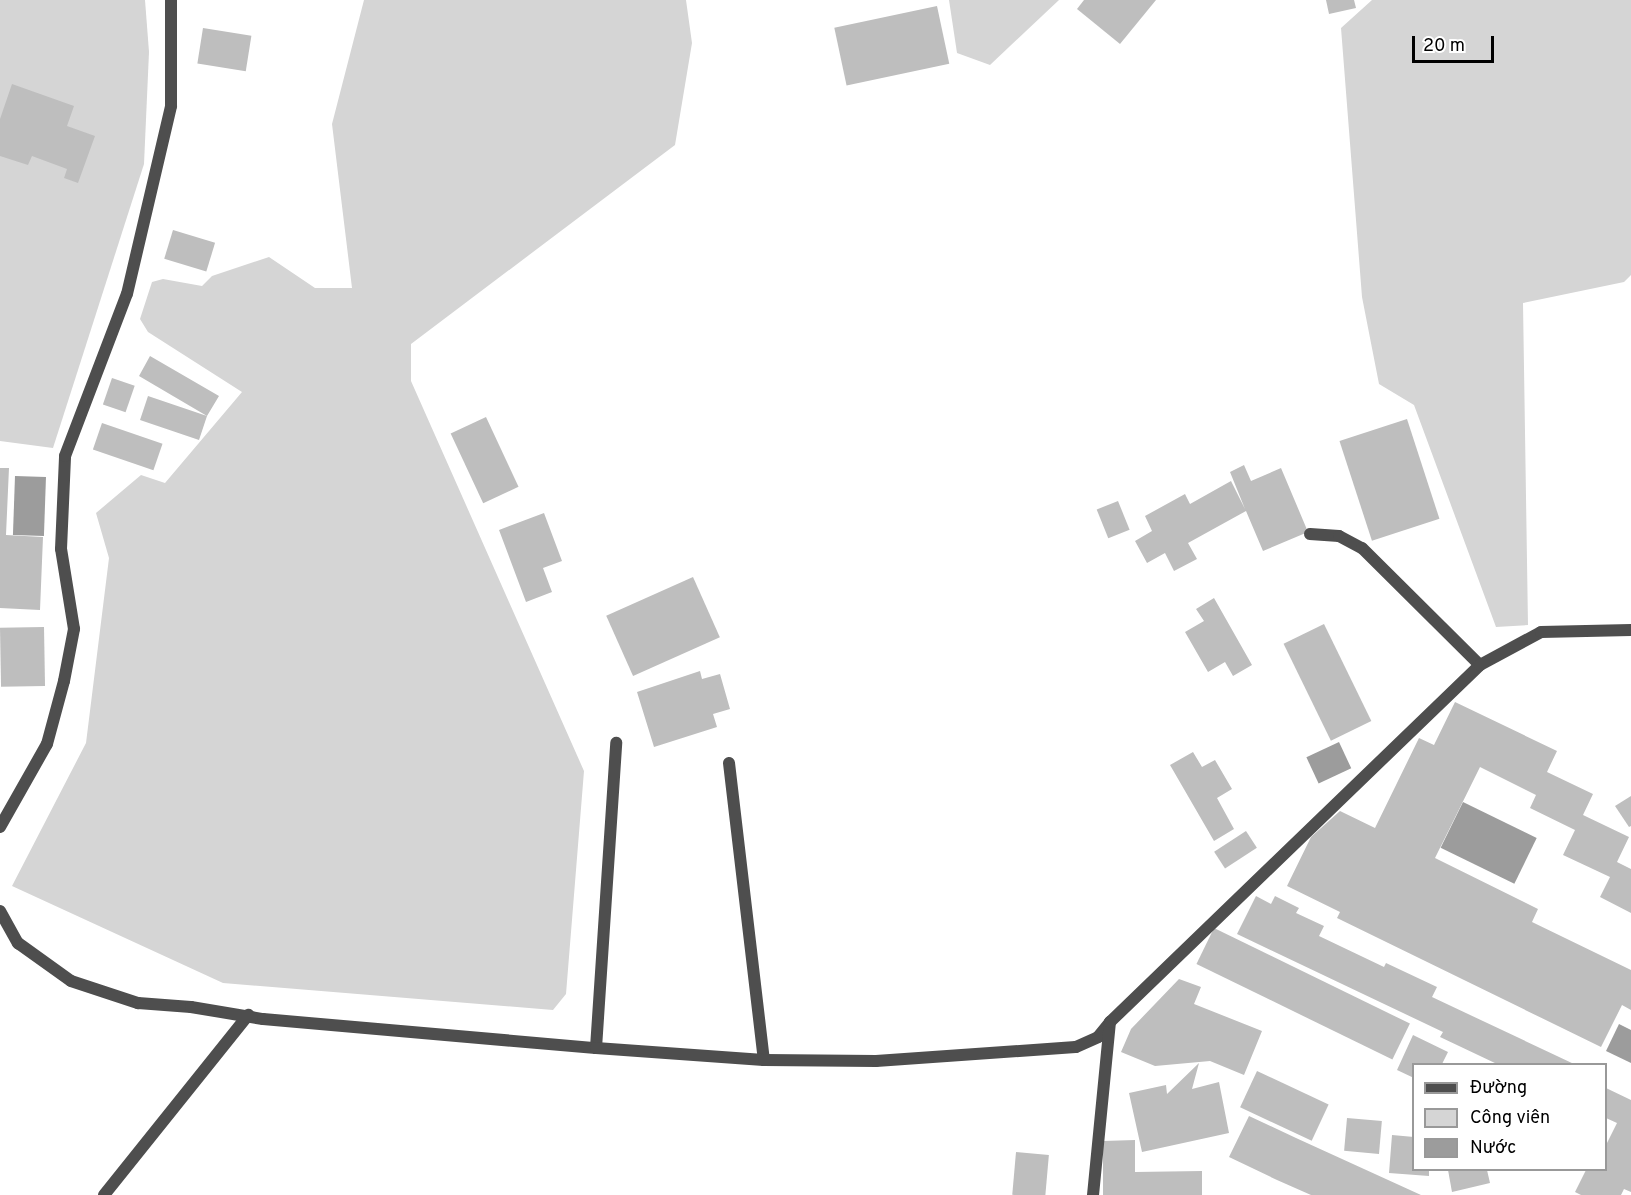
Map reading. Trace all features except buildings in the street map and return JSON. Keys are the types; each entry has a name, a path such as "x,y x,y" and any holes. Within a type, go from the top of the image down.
{"street":[{"path":"0,827 47,744 64,681 74,629 61,549 65,456 127,294 169,118 171,0"},
{"path":"1310,534 1339,536 1362,548 1480,665"},
{"path":"0,911 18,942 71,981 138,1003 248,1015 263,1019 764,1060 876,1061 1036,1052 1076,1047 1098,1037 1110,1022 1480,665 1541,632 1631,630"},
{"path":"596,1048 616,743"},
{"path":"729,763 764,1060"},
{"path":"104,1195 248,1015"},
{"path":"1093,1195 1110,1022"}],"green space":[{"path":"0,0 145,0 149,52 144,164 53,448 0,441"},
{"path":"364,0 686,0 692,43 675,145 411,344 411,381 584,771 566,994 553,1010 223,983 12,886 86,743 109,558 96,513 141,475 165,483 242,392 148,332 140,319 152,282 163,279 202,286 212,276 269,257 315,288 352,288 332,124"},
{"path":"949,0 1059,0 990,65 957,53"},
{"path":"1372,0 1631,0 1631,275 1624,282 1523,303 1528,625 1496,627 1414,405 1379,384 1362,297 1341,28"}],"water":[{"path":"15,476 46,477 44,536 13,535"},
{"path":"1339,742 1351,768 1319,783 1306,757"},
{"path":"1463,802 1537,838 1514,884 1441,848"},
{"path":"1619,1024 1631,1030 1631,1063 1606,1051"}]}
